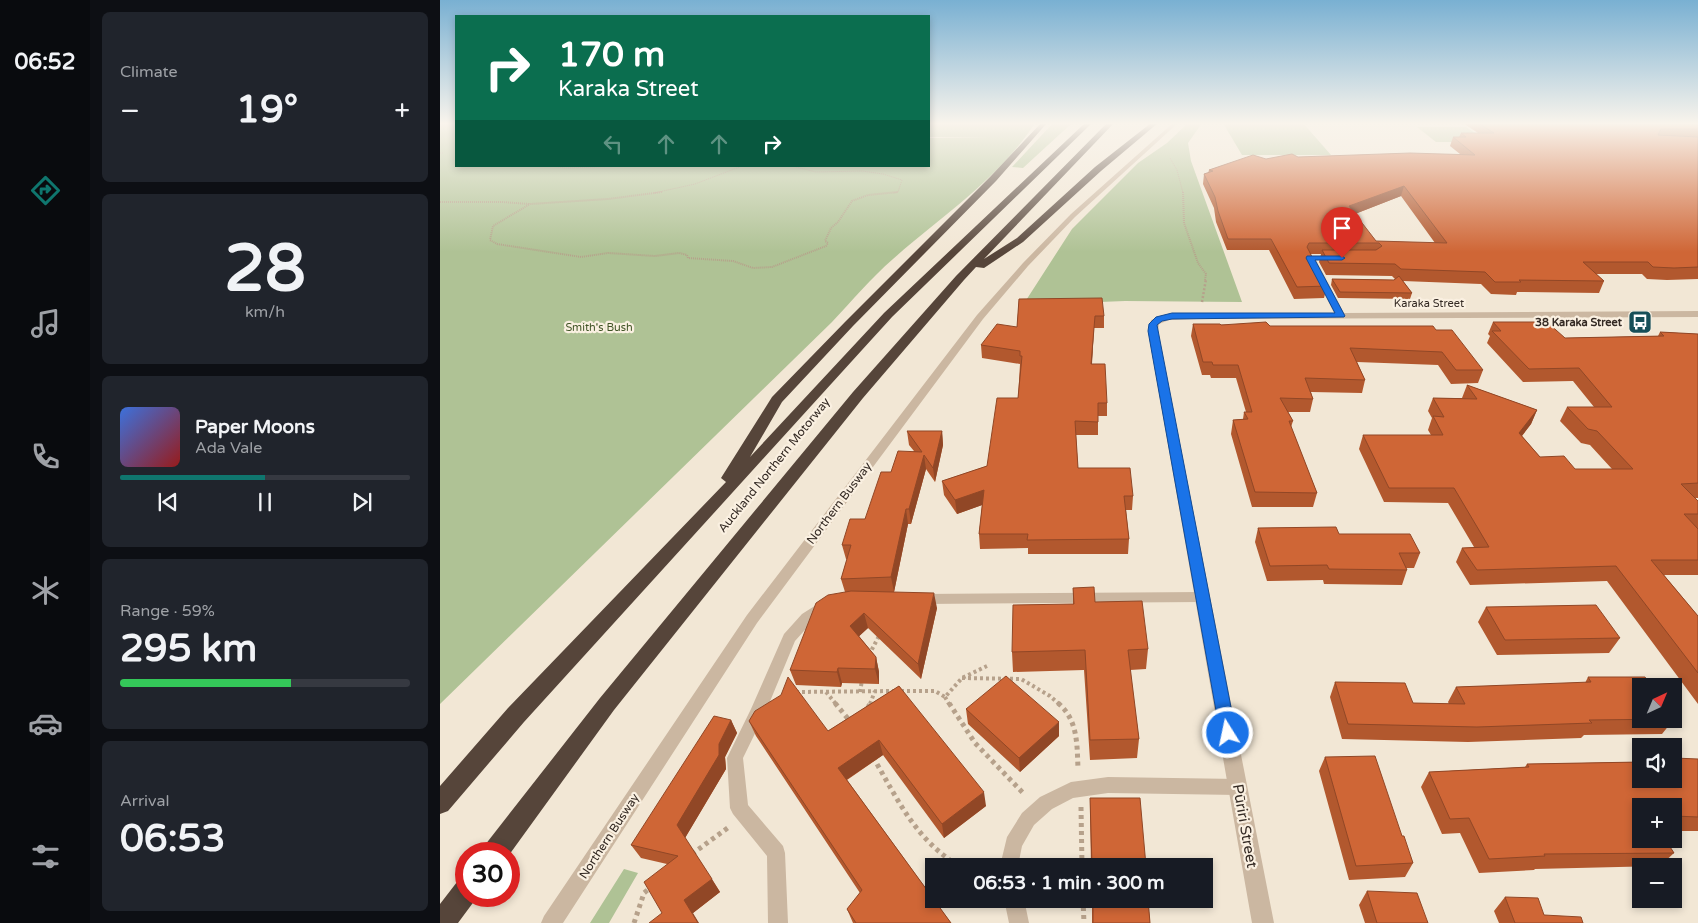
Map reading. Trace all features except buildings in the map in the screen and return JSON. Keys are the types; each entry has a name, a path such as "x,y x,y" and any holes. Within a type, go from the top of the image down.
{"highway":[{"path":"710,509 778,400 849,324 1005,166"},
{"name":"Auckland Northern Motorway","path":"440,802 516,715 710,509 888,315 1043,166"},
{"name":"Auckland Northern Motorway","path":"503,842 638,665 858,395 960,278 1069,166"},
{"path":"960,278 1020,240 1102,166"},
{"path":"442,923 455,906"}],"street":[{"path":"1340,316 1326,280 1310,258 1346,258"},
{"name":"Karaka Street","path":"1160,319 1172,316 1698,314"},
{"name":"Pūriri Street","path":"1160,319 1154,322 1153,331 1263,923"}],"lane":[{"name":"Northern Busway","path":"551,923 752,619 980,318 1016,273 1066,221 1125,166"},
{"path":"909,599 1203,598"},
{"path":"778,923 776,854 739,808 736,758 789,638 807,618 827,603 836,602"},
{"path":"1011,858 1012,844 1028,818 1040,808 1071,790 1108,785 1238,787"},
{"path":"1016,908 1019,923"}],"path":[{"path":"1175,166 1184,195 1184,222 1198,264 1206,274 1202,303"},
{"path":"558,167 597,167"},
{"path":"440,202 495,201 530,204 608,200 661,192 695,184 739,167"},
{"path":"530,204 493,226 490,240 497,244 581,257 608,253 655,256 679,253 687,255 688,258 733,261 753,268 772,267 826,246 828,243 825,241 829,235 830,228 838,225 851,202 857,199 898,192 901,187 902,180 884,174 862,171 816,172 796,167"},
{"path":"865,661 882,627"},
{"path":"945,698 962,678 987,666"},
{"path":"860,692 862,676"},
{"path":"962,678 1022,679 1050,696 1066,710 1076,731 1082,858"},
{"path":"864,715 875,691"},
{"path":"766,692 935,691 945,698 975,743 1040,808"},
{"path":"825,692 852,724"},
{"path":"870,752 896,801 918,833 946,858"},
{"path":"690,856 746,816"},
{"path":"634,923 644,893 656,883"},
{"path":"1083,908 1084,923"}],"green space":[{"name":"Smith's Bush","path":"440,166 1001,166 969,196 885,266 832,322 440,704"},
{"path":"1013,166 1025,166 1023,168"},
{"path":"1135,166 1193,166 1242,302 1125,301 1023,305 1072,229"},
{"path":"624,869 638,873 609,923 590,923"}],"place":[{"name":"38 Karaka Street","path":"1640,322"}],"route":[{"path":"1228,733 1200,575 1152,327 1154,322 1172,316 1340,316 1310,258 1342,258"}]}
